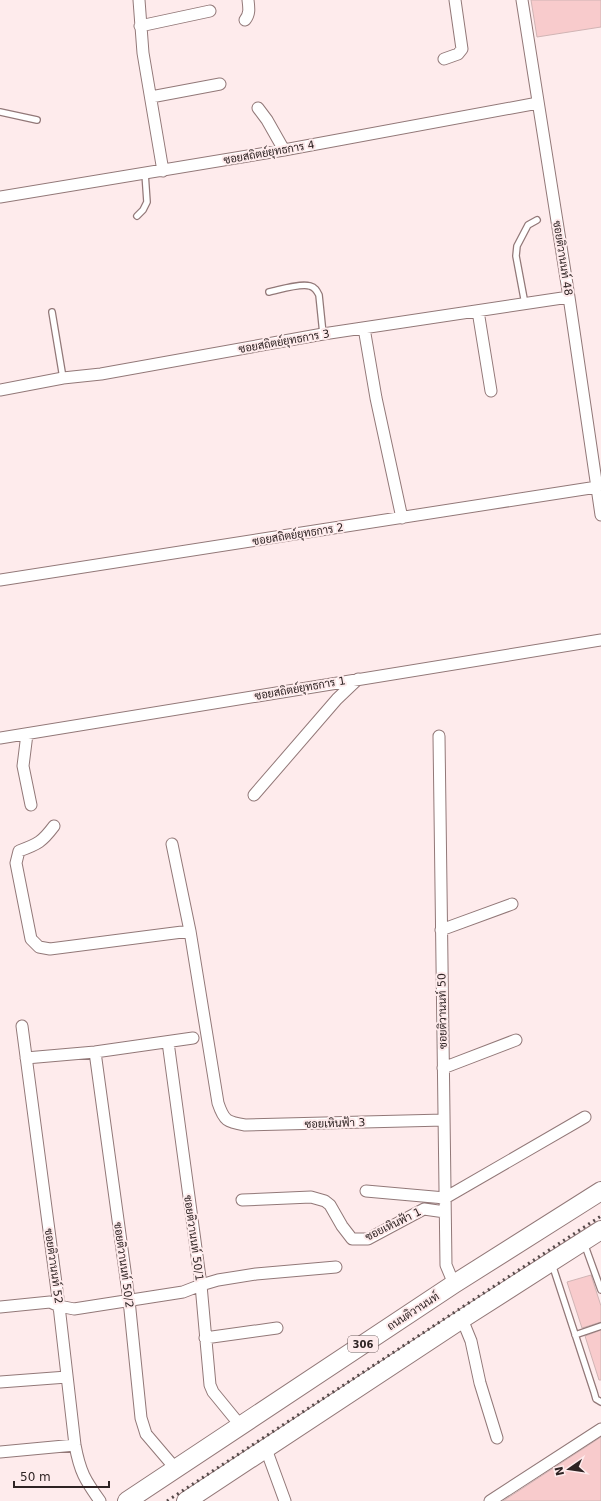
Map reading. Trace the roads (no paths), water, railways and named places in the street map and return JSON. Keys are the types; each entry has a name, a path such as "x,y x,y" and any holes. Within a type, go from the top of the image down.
{"main road":[{"name":"ถนนติวานนท์","path":"127,1501 454,1284 601,1191"},
{"path":"193,1499 462,1319 552,1263 601,1230"}],"street":[{"path":"139,0 140,26 163,171"},
{"path":"245,20 248,16 249,10 248,0"},
{"path":"444,59 458,54 462,50 455,0"},
{"name":"ซอยติวานนท์ 48","path":"522,0 569,297 601,516"},
{"path":"140,26 210,11"},
{"path":"151,97 220,84"},
{"name":"ซอยสถิตย์ยุทธการ 4","path":"0,197 284,150 538,103"},
{"path":"258,108 268,120 284,150"},
{"name":"ซอยสถิตย์ยุทธการ 3","path":"0,390 323,334 569,297"},
{"path":"478,311 492,391"},
{"path":"364,328 376,398 402,518"},
{"name":"ซอยสถิตย์ยุทธการ 2","path":"0,580 597,487"},
{"name":"ซอยสถิตย์ยุทธการ 1","path":"0,738 601,640"},
{"path":"254,795 337,699 358,679"},
{"path":"27,734 23,766 31,805"},
{"name":"ซอยติวานนท์ 50","path":"438,736 446,1265 454,1284"},
{"path":"54,826 44,839 20,851 16,863 31,939 39,947 50,949 190,931 172,844"},
{"path":"441,930 512,904"},
{"name":"ซอยเหินฟ้า 3","path":"190,931 218,1103 222,1116 226,1120 245,1125 444,1120"},
{"name":"ซอยติวานนท์ 52","path":"22,1026 76,1446 79,1464 85,1480 100,1501"},
{"path":"26,1058 95,1052 193,1038"},
{"path":"443,1068 516,1040"},
{"name":"ซอยติวานนท์ 50/1","path":"168,1042 200,1284 210,1385 213,1392 240,1425"},
{"name":"ซอยติวานนท์ 50/2","path":"95,1052 129,1300 141,1418 146,1434 175,1468"},
{"path":"366,1191 445,1198 585,1117"},
{"name":"ซอยเหินฟ้า 1","path":"242,1200 311,1197 325,1200 330,1205 352,1240 368,1239 424,1208 445,1212"},
{"path":"0,1307 50,1302 59,1306 74,1309 183,1292 200,1284 218,1280 256,1274 336,1267"},
{"path":"462,1319 471,1341 480,1383 497,1438"},
{"path":"205,1338 277,1328"},
{"path":"0,1382 67,1378"},
{"path":"490,1501 601,1429"},
{"path":"0,1452 76,1446"},
{"path":"266,1449 285,1501"}],"lane":[{"path":"0,112 37,120"},
{"path":"137,216 143,210 147,202 145,173"},
{"path":"525,304 516,256 517,246 528,225 537,220"},
{"path":"268,292 304,285 312,286 317,290 319,295 323,334"},
{"path":"52,312 63,378"},
{"path":"584,1241 601,1290"},
{"path":"552,1263 596,1399 601,1402"},
{"path":"575,1334 601,1326"}],"railway":[{"path":"167,1501 601,1216"}]}
